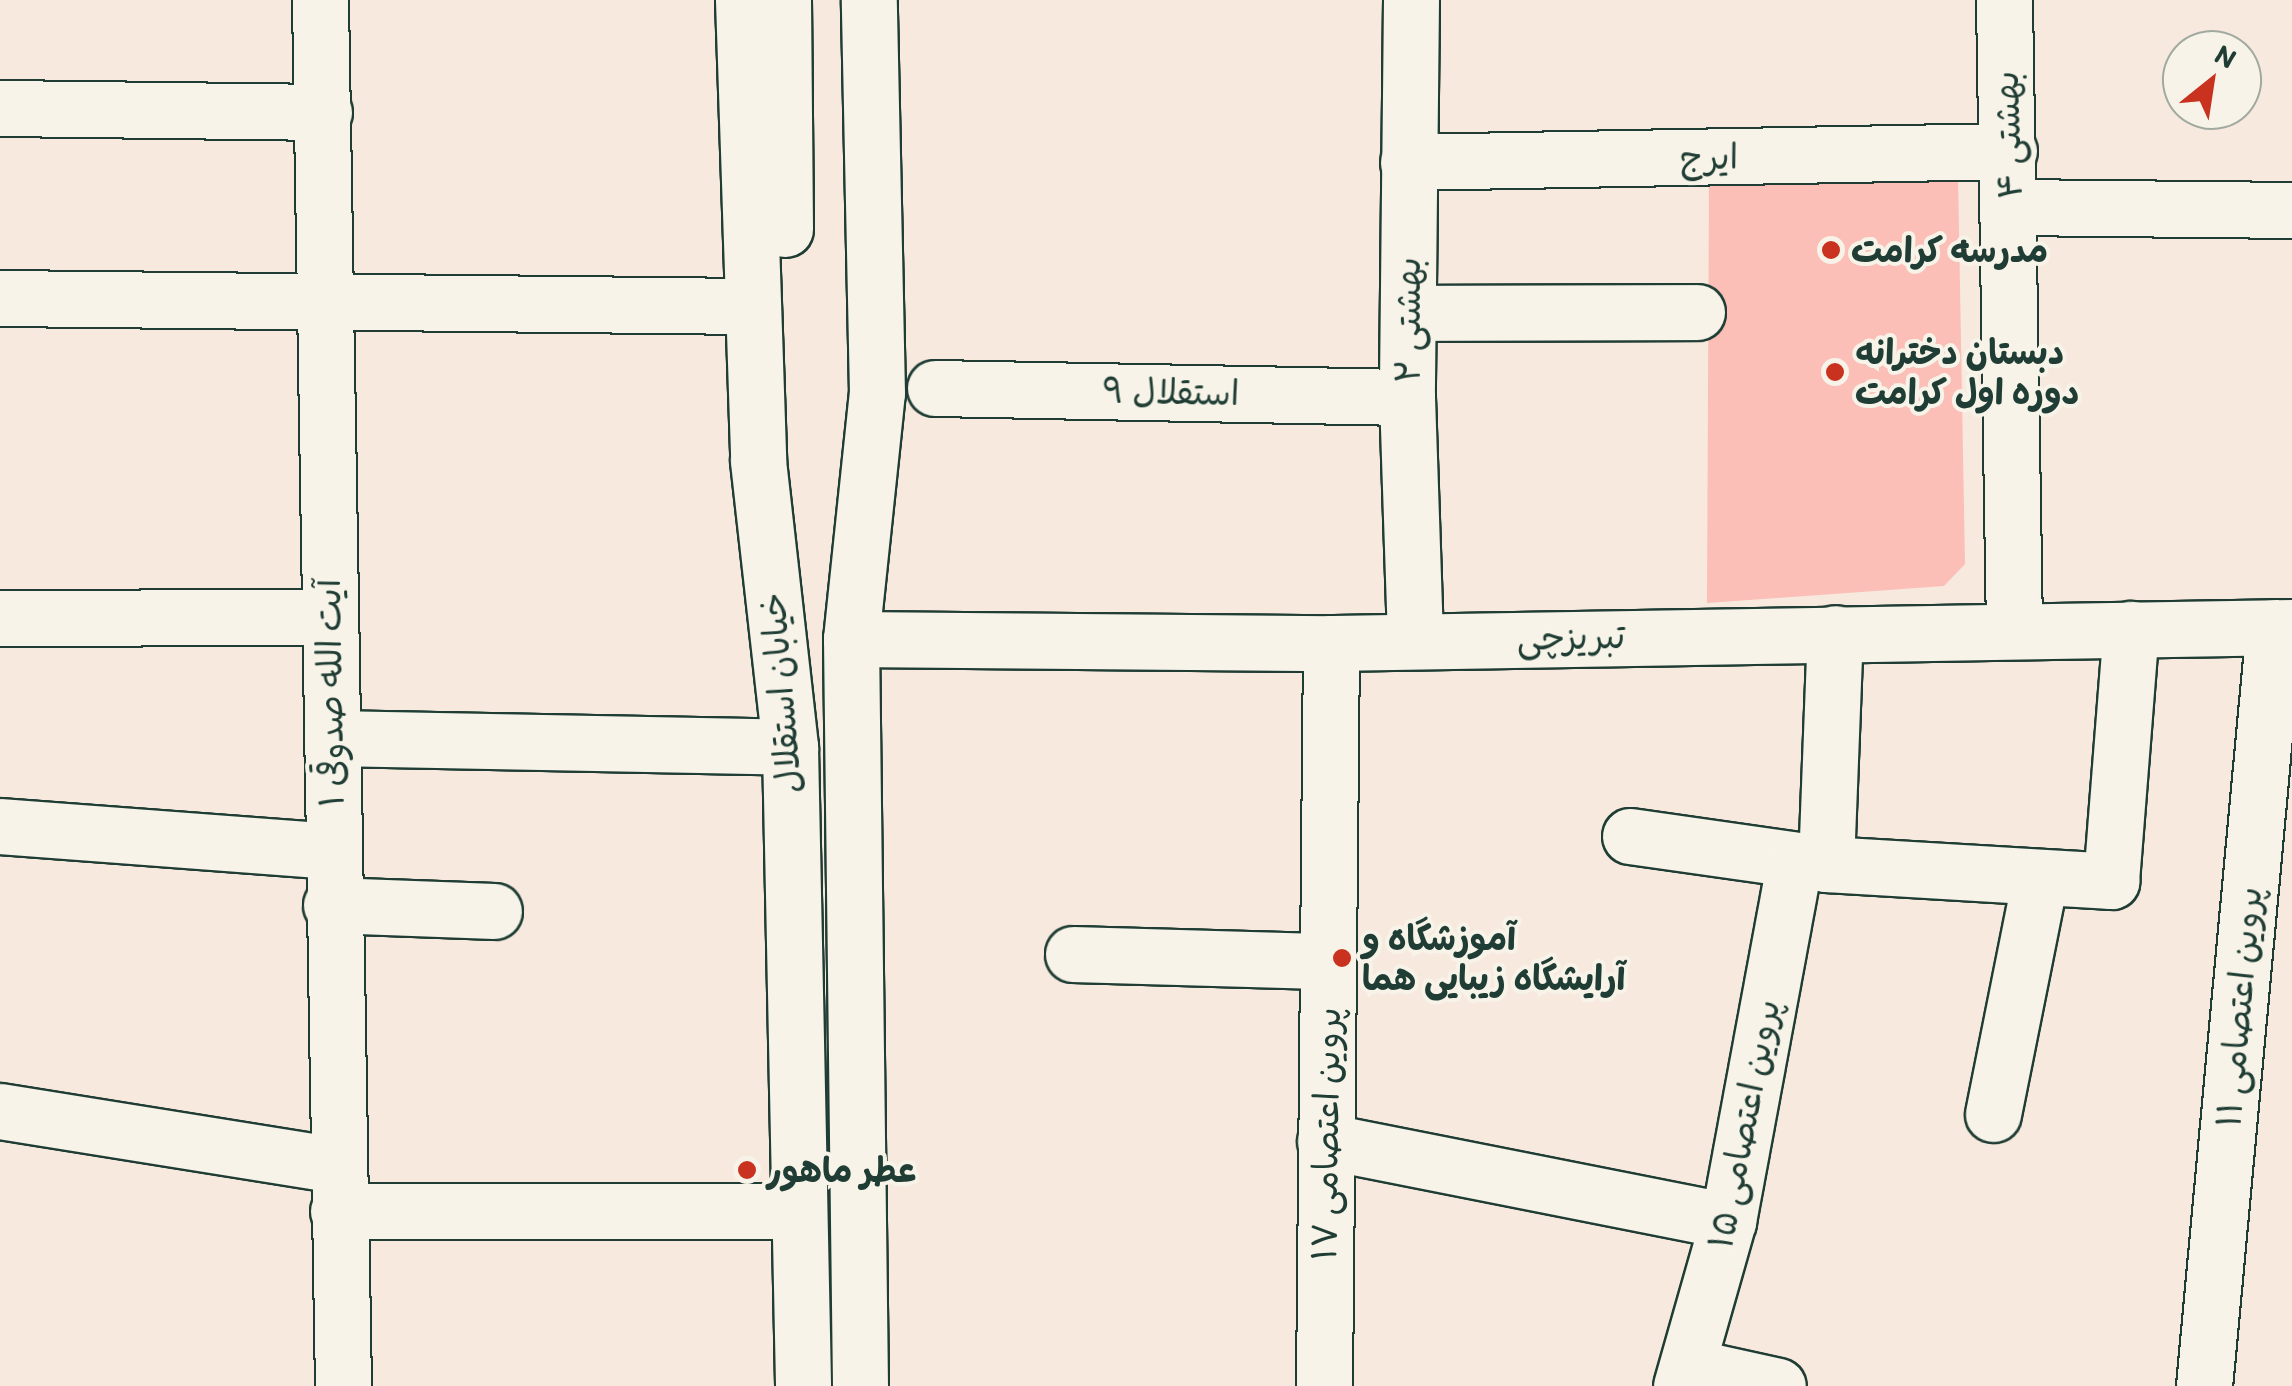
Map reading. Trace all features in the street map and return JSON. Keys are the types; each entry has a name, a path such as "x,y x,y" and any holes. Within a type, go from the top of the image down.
{"street":[{"name":"آیت الله صدوقی ۱","path":"320,0 333,738 331,905 342,1386"},
{"name":"خیابان استقلال","path":"742,0 749,306 758,461 790,746 803,1386"},
{"path":"333,738 790,746 783,0"},
{"path":"835,0 850,639"},
{"name":"خیابان استقلال","path":"860,1386 850,639 876,393 869,0"},
{"name":"بهشتی ۲","path":"1411,0 1408,396 1415,640"},
{"name":"بهشتی ۴","path":"2004,0 2014,630"},
{"path":"0,108 324,112"},
{"name":"ایرج","path":"1408,162 2009,152"},
{"path":"2010,207 2292,210"},
{"path":"0,298 749,306"},
{"path":"1408,314 1697,312"},
{"name":"استقلال ۹","path":"935,388 1408,396"},
{"path":"0,618 328,617"},
{"name":"تبریزچی","path":"850,639 1330,643 2283,627"},
{"name":"پروین اعتصامی ۱۱","path":"2204,1386 2283,627"},
{"path":"1630,836 1810,862 2112,881 2131,629"},
{"name":"پروین اعتصامی ۱۵","path":"1685,1376 1728,1221 1810,862 1836,633"},
{"name":"پروین اعتصامی ۱۷","path":"1324,1386 1330,643"},
{"path":"0,826 332,851"},
{"path":"1993,1114 2040,879"},
{"path":"331,905 494,911"},
{"path":"1074,954 1328,961"},
{"path":"0,1111 338,1188 799,1211"},
{"path":"1325,1141 1728,1221"},
{"path":"1685,1376 1778,1386"}],"building":[{"name":"دبستان دخترانه دوره اول کرامت","path":"1958,176 1965,564 1944,586 1707,603 1709,180"}],"place":[{"name":"مدرسه کرامت","path":"1831,250"},
{"name":"دبستان دخترانه دوره اول کرامت","path":"1835,372"},
{"name":"آموزشگاه و آرایشگاه زیبایی هما","path":"1342,958"},
{"name":"عطر ماهور","path":"747,1170"}]}
